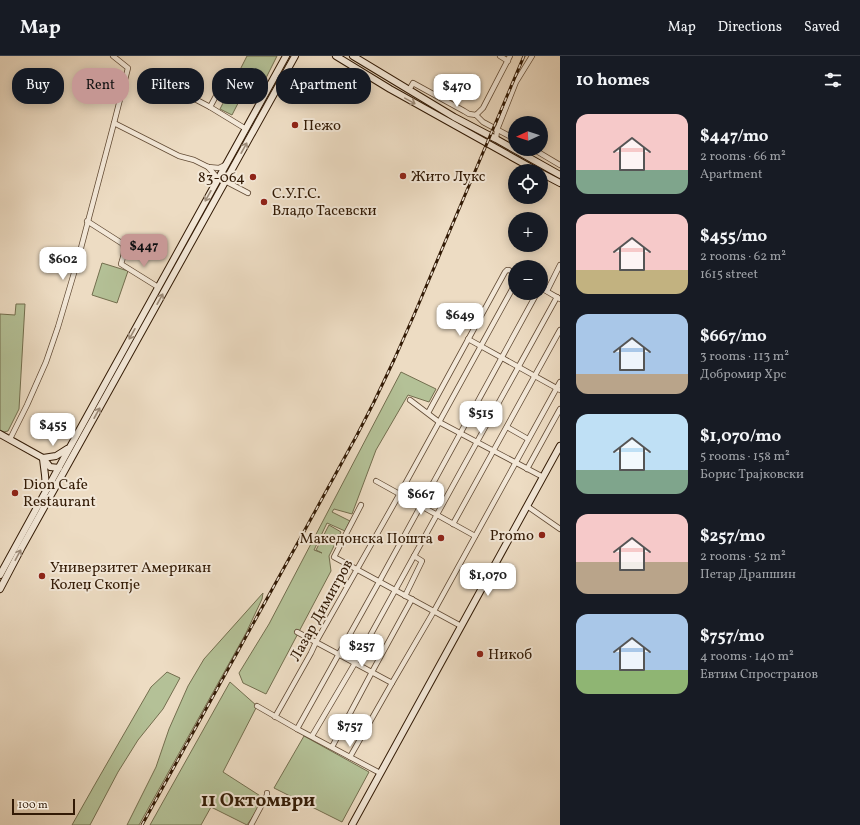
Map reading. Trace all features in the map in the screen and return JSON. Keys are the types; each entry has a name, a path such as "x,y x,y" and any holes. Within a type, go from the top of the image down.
{"street":[{"path":"10,439 27,405 53,344 77,263 128,68 113,56"},
{"path":"0,589 225,181 296,56"},
{"path":"336,56 390,90 524,164"},
{"path":"353,56 454,117 560,175"},
{"path":"409,90 413,83 469,114 476,114 483,108 509,58 500,56"},
{"path":"496,139 497,130 516,82 532,56"},
{"path":"0,575 285,57"},
{"path":"203,104 246,129"},
{"path":"210,108 212,104"},
{"path":"476,114 483,122 508,136"},
{"path":"114,122 179,156 194,160 208,167 219,168 226,165"},
{"path":"545,156 560,165"},
{"path":"208,167 215,175 216,182"},
{"path":"548,177 560,183"},
{"path":"225,181 248,193"},
{"path":"87,221 123,244 124,254 121,264 158,287"},
{"path":"548,289 560,265"},
{"path":"428,413 468,339 508,270"},
{"path":"312,736 355,663 518,367 558,298 548,292"},
{"name":"Лазар Димитров","path":"275,716 508,296"},
{"path":"297,729 380,582 533,300"},
{"path":"453,524 560,330"},
{"path":"468,339 558,389"},
{"path":"350,757 434,611 515,462 558,389 560,382"},
{"path":"410,400 439,422 543,477"},
{"path":"527,469 560,409"},
{"path":"506,427 528,439"},
{"path":"0,434 43,458 50,467 59,468 65,471"},
{"path":"352,825 560,446"},
{"path":"43,458 56,456 68,449"},
{"path":"43,458 46,475 46,490"},
{"path":"376,481 475,536"},
{"path":"361,505 334,557 461,626"},
{"path":"527,506 560,528"},
{"path":"405,596 422,561 414,556"},
{"path":"332,748 412,599"},
{"path":"297,632 392,683"},
{"path":"257,706 380,773"},
{"path":"251,825 267,797 267,793"}],"green space":[{"path":"247,56 277,56 268,74 268,68 241,68"},
{"path":"223,104 238,104 232,115 220,109"},
{"path":"102,263 128,271 117,303 92,295"},
{"path":"16,304 25,304 19,409 8,431 4,432 0,431 0,314 15,315"},
{"path":"401,372 436,389 429,402 408,395 376,450 352,514 334,509 332,512 350,521 345,531 327,523 314,550 322,553 316,550 329,525 341,532 329,556 331,571 266,694 243,683 239,673 269,624"},
{"path":"263,593 262,599 246,633 139,825 127,825 156,767 169,729 188,686 204,659"},
{"path":"167,672 180,678 163,709 138,740 118,772 90,825 72,825 151,687"},
{"path":"230,682 257,706 223,772 265,799 247,825 211,807 201,825 150,825"},
{"path":"304,736 369,772 342,822 274,788"}],"railway":[{"path":"142,825 373,404 414,315 524,56"}],"place":[{"name":"Пежо","path":"295,125"},
{"name":"Жито Лукс","path":"403,176"},
{"name":"83-064","path":"253,177"},
{"name":"С.У.Г.С. Владо Тасевски","path":"264,202"},
{"name":"Dion Cafe Restaurant","path":"15,493"},
{"name":"Promo","path":"542,535"},
{"name":"Македонска Пошта","path":"441,538"},
{"name":"Универзитет Американ Колеџ Скопје","path":"42,576"},
{"name":"Никоб","path":"480,654"}],"district":[{"name":"11 Октомври","path":"258,799"}]}
